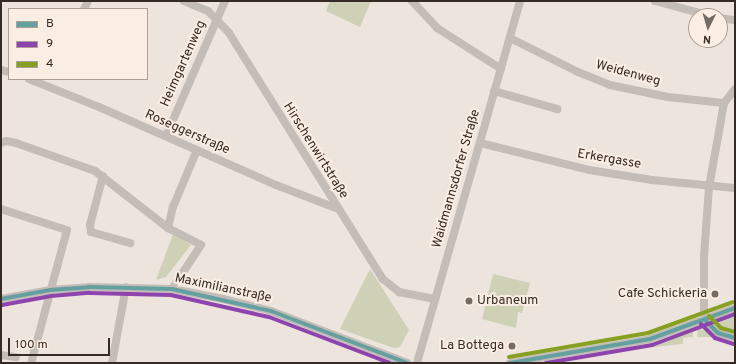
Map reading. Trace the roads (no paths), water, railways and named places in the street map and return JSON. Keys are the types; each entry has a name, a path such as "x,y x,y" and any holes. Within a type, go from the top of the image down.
{"street":[{"name":"Hirschenwirtstraße","path":"184,1 208,11 229,33 336,208 390,287 410,295 435,298"},
{"name":"Heimgartenweg","path":"166,136 225,1"},
{"path":"412,1 437,28 501,68"},
{"name":"Waidmannsdorfer Straße","path":"417,363 520,1"},
{"path":"655,1 688,10"},
{"name":"Weidenweg","path":"510,38 578,72 610,85 668,97 724,103"},
{"name":"Roseggerstraße","path":"34,80 50,83 276,185 336,208"},
{"path":"735,89 724,103 709,187 704,256 705,320 718,333 735,338"},
{"path":"494,91 557,108"},
{"path":"1,143 10,142 57,156 103,176 168,228 201,245 172,289"},
{"name":"Erkergasse","path":"480,143 589,170 709,187 735,188"},
{"path":"168,228 173,207 197,150"},
{"path":"103,176 90,225 91,232 130,243"},
{"path":"1,209 67,230 32,360"},
{"path":"112,363 126,287"},
{"name":"Maximilianstraße","path":"1,300 50,290 126,287 172,289 271,311 407,363"},
{"path":"510,363 630,344 665,335 735,308"},
{"path":"1,355 16,357"}],"place":[{"name":"Cafe Schickeria","path":"715,294"},
{"name":"Urbaneum","path":"469,301"},
{"name":"La Bottega","path":"512,346"}]}
